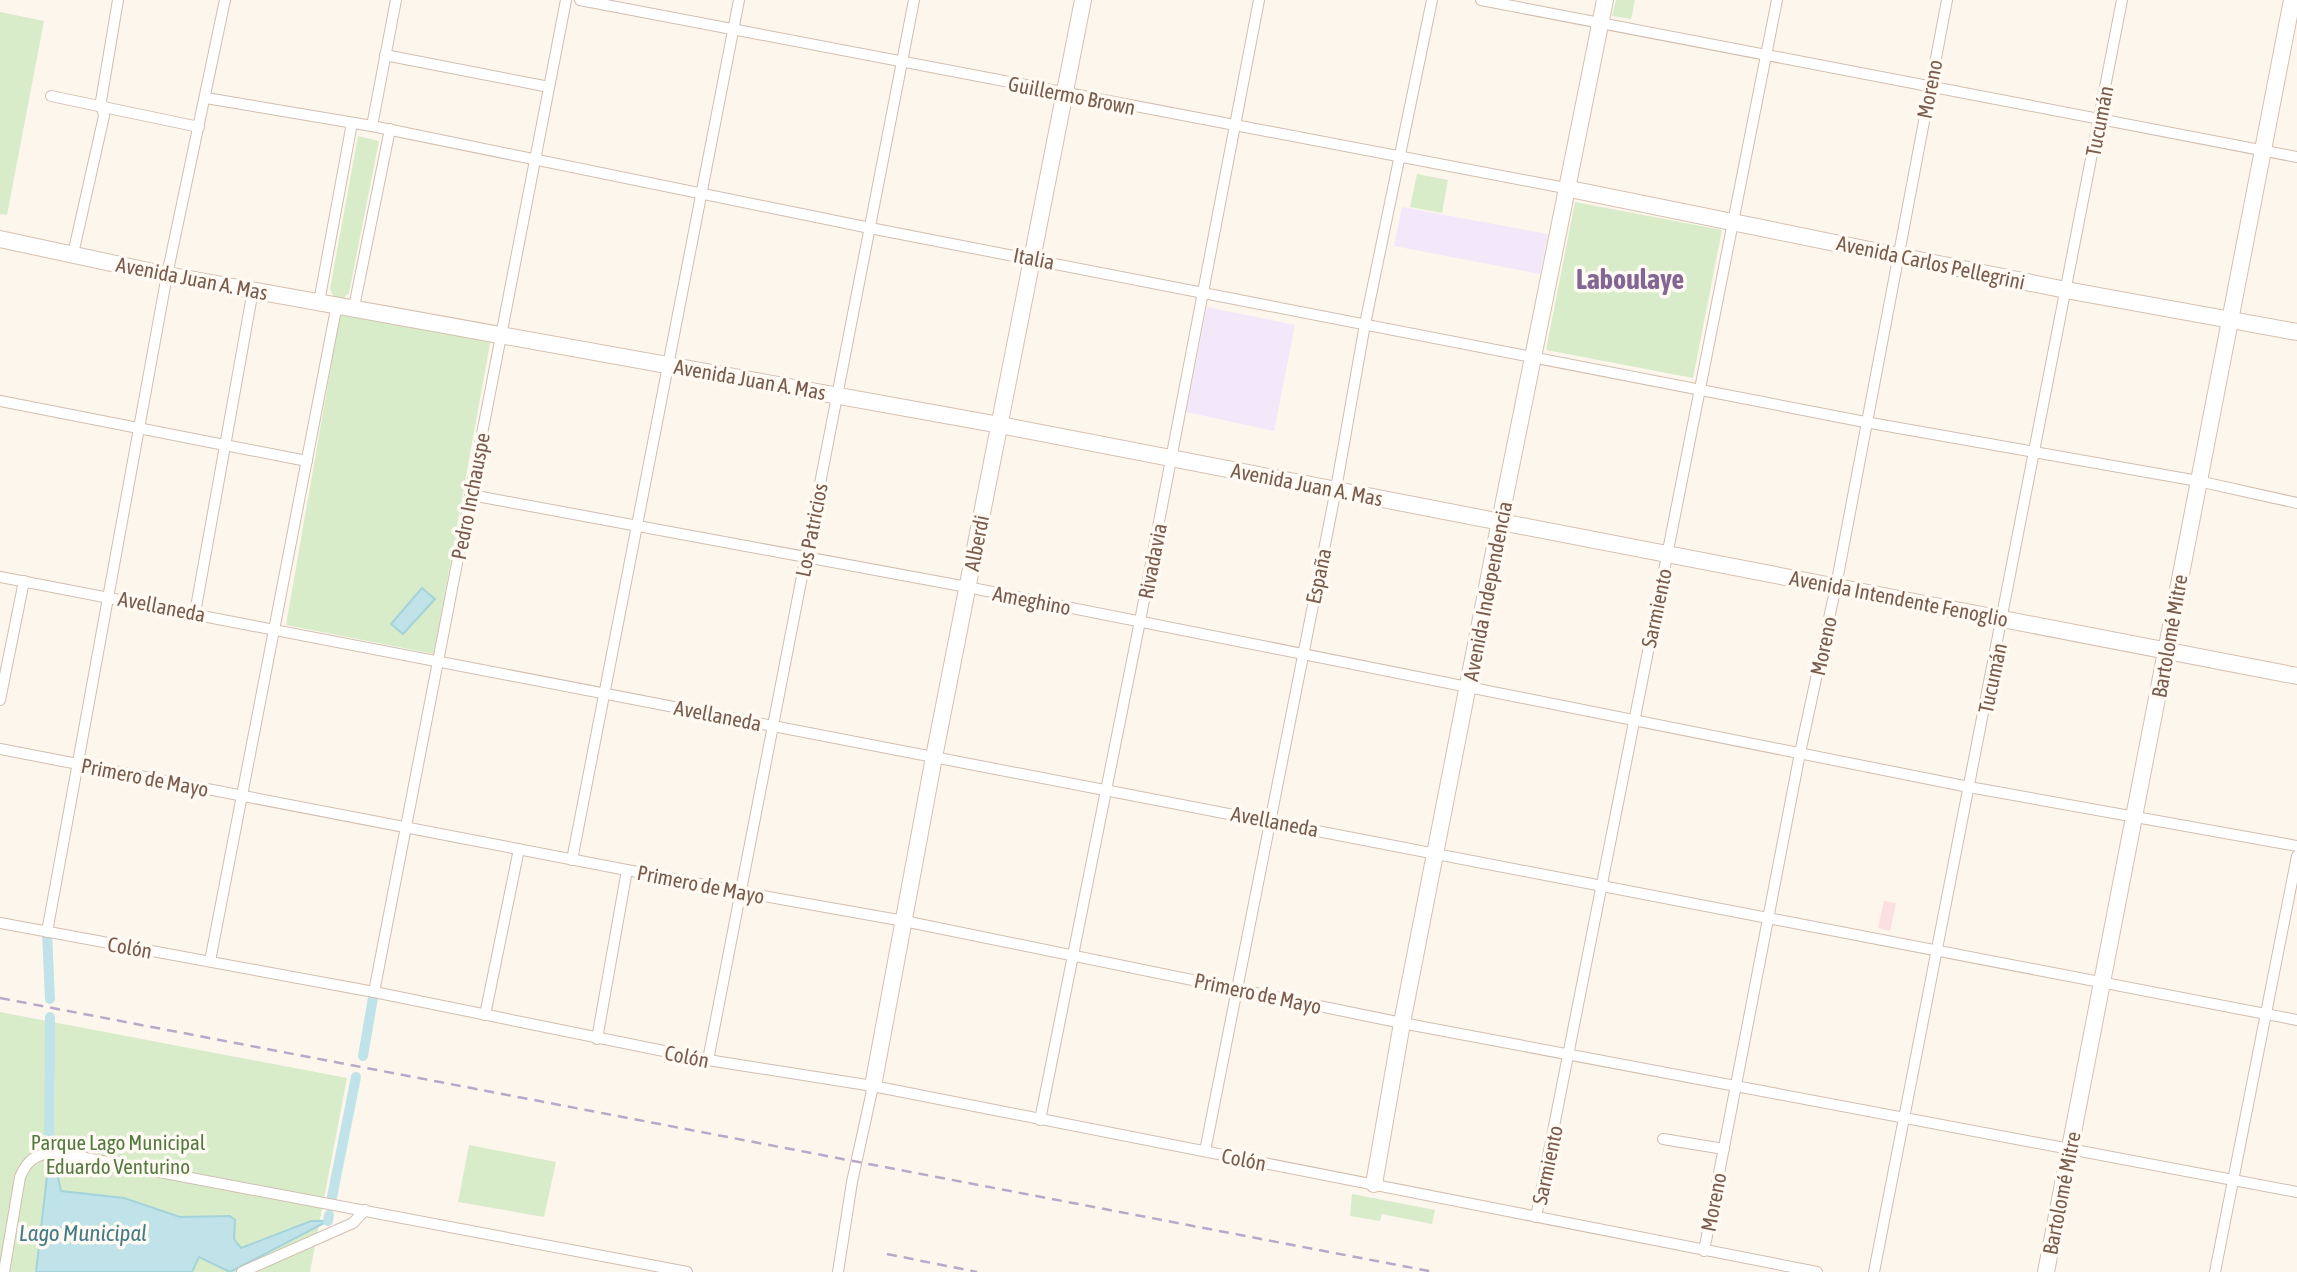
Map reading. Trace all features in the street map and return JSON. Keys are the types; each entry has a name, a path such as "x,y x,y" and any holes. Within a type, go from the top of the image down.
{"main road":[{"name":"Alberdi","path":"873,1086 934,757 1083,0"},
{"name":"Avenida Independencia","path":"1374,1184 1402,1023 1565,188 1605,0"},
{"name":"Bartolomé Mitre","path":"2046,1272 2292,0"},
{"name":"Avenida Carlos Pellegrini","path":"1565,188 2066,290 2297,332"},
{"name":"Avenida Juan A. Mas","path":"0,239 167,275 1000,425 1500,521"},
{"name":"Avenida Intendente Fenoglio","path":"1500,521 2297,676"}],"street":[{"path":"73,254 103,109 105,75 118,0"},
{"path":"47,932 167,275 225,0"},
{"path":"372,126 396,0"},
{"name":"Pedro Inchauspe","path":"374,992 566,0"},
{"name":"Guillermo Brown","path":"580,0 1565,188"},
{"path":"572,860 739,0"},
{"name":"Los Patricios","path":"708,1060 914,0"},
{"name":"Rivadavia","path":"1040,1121 1140,621 1259,0"},
{"name":"España","path":"1205,1152 1336,489 1365,324 1432,0"},
{"path":"1481,0 2297,157"},
{"name":"Sarmiento","path":"1536,1217 1777,0"},
{"name":"Moreno","path":"1704,1251 1800,753 1836,586 1896,256 1947,0"},
{"name":"Tucumán","path":"1874,1272 1935,951 2004,619 2122,0"},
{"path":"386,55 550,88"},
{"path":"51,96 199,127"},
{"name":"Italia","path":"206,98 372,126 870,228 1865,422 2198,481 2297,503"},
{"path":"319,302 352,123"},
{"path":"354,307 390,130"},
{"path":"195,613 253,290"},
{"path":"210,961 337,304"},
{"path":"0,401 307,461"},
{"name":"Ameghino","path":"471,495 967,587 1969,787 2297,846"},
{"name":"Avellaneda","path":"0,577 1107,788 1600,888 2297,1020"},
{"path":"0,701 24,581"},
{"name":"Primero de Mayo","path":"0,749 572,860 904,921 1402,1023 2297,1192"},
{"path":"485,1015 519,849"},
{"path":"2215,1272 2297,856"},
{"path":"597,1039 626,870"},
{"name":"Colón","path":"0,923 374,992 708,1060 873,1086 1817,1272"},
{"path":"838,1272 852,1182 873,1086"},
{"path":"1663,1139 1724,1149"},
{"path":"4,1272 20,1177 26,1163 36,1155 54,1152 687,1272"},
{"path":"243,1272 353,1223 365,1210"}],"shaded area":[{"path":"1402,207 1548,234 1540,274 1394,246"},
{"path":"1207,307 1295,325 1274,431 1186,412"},
{"path":"1884,901 1896,903 1890,931 1878,928"}],"green space":[{"path":"1616,0 1635,0 1631,19 1612,16"},
{"path":"0,12 44,21 7,215 0,214"},
{"path":"358,136 379,141 349,293 337,304 330,289"},
{"path":"1417,174 1448,180 1442,213 1410,207"},
{"path":"1575,202 1722,230 1693,378 1546,350"},
{"path":"341,309 491,338 434,654 286,625"},
{"name":"Parque Lago Municipal Eduardo Venturino","path":"0,1012 347,1078 310,1272 0,1272"},
{"path":"469,1145 556,1162 544,1217 458,1202"},
{"path":"1352,1194 1435,1210 1432,1224 1382,1214 1380,1221 1350,1216"}],"water":[{"path":"422,588 435,599 403,634 391,624"},
{"name":"Lago Municipal","path":"49,1159 54,1159 61,1191 124,1198 180,1217 230,1216 235,1220 234,1239 241,1248 311,1221 328,1221 230,1272 199,1257 192,1272 36,1272"}],"waterway":[{"path":"47,932 50,999"},
{"path":"363,1056 374,992"},
{"path":"49,1148 50,1017"},
{"path":"331,1202 356,1077"},
{"path":"328,1221 329,1215"}],"railway":[{"path":"0,998 1434,1272"},
{"path":"887,1254 977,1272"}],"district":[{"name":"Laboulaye","path":"1630,279"}]}
